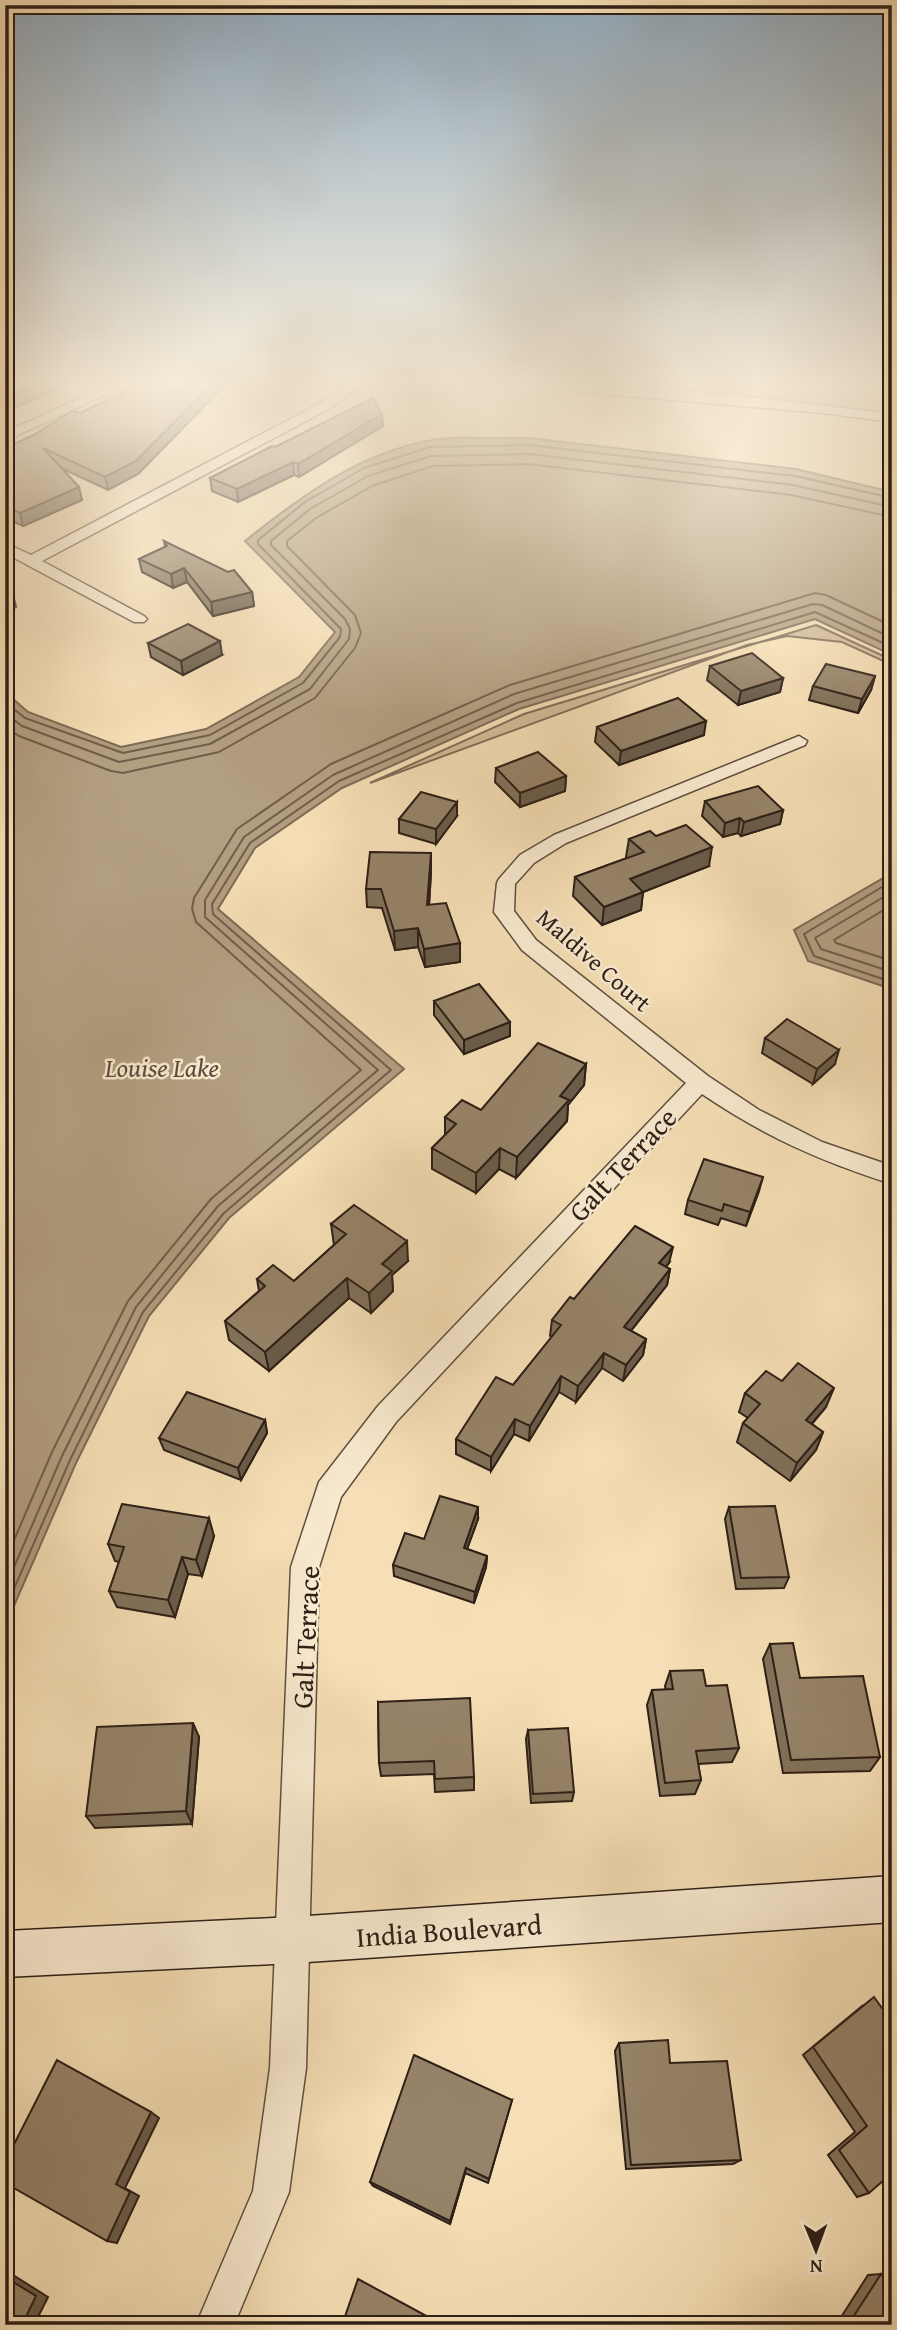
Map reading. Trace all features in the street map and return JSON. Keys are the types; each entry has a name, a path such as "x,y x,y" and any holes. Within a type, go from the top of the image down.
{"street":[{"path":"31,561 160,493"},
{"path":"5,548 139,619"},
{"name":"Maldive Court","path":"799,741 560,839 527,859 506,883 504,912 529,945 700,1082 751,1116 814,1148 892,1175"},
{"name":"Galt Terrace","path":"215,2325 271,2192 288,2068 305,1567 329,1491 387,1414 700,1082"},
{"name":"India Boulevard","path":"5,1954 293,1940 892,1899"}],"shaded area":[{"path":"816,625 892,660 892,665 842,642 787,636 760,642"},
{"path":"730,651 370,783 524,714"}],"water":[{"name":"Louise Lake","path":"892,493 892,655 815,619 519,709 342,788 255,848 218,909 404,1069 229,1218 149,1316 76,1463 14,1606 5,1608 5,692 28,712 121,747 206,729 299,677 335,632 245,541 308,494"},
{"path":"892,873 892,989 808,961 794,930"}],"building":[{"path":"5,493 66,493 20,513 5,506"},
{"path":"164,541 228,572 234,570 252,592 211,602 184,568 171,574 139,559 167,546"},
{"path":"188,624 220,641 181,661 148,643"},
{"path":"752,653 783,678 741,691 710,666"},
{"path":"826,664 875,676 862,699 813,686"},
{"path":"678,698 706,721 621,751 597,727"},
{"path":"538,752 566,776 520,793 496,768"},
{"path":"758,786 783,810 744,822 740,818 725,823 705,801"},
{"path":"421,792 457,802 436,829 399,819"},
{"path":"686,825 712,847 630,879 643,892 604,907 575,877 644,852 629,839 650,831 656,836"},
{"path":"370,852 431,853 427,905 446,903 460,943 424,949 418,928 394,931 381,889 366,889"},
{"path":"479,984 510,1022 464,1040 434,1001"},
{"path":"787,1019 839,1050 817,1069 765,1038"},
{"path":"538,1043 586,1064 560,1096 569,1100 517,1157 500,1148 476,1173 432,1148 456,1124 445,1117 462,1100 481,1110"},
{"path":"704,1159 763,1177 750,1212 724,1204 722,1211 688,1200"},
{"path":"354,1205 407,1241 382,1264 392,1271 369,1293 347,1278 265,1352 225,1321 265,1286 257,1279 273,1265 294,1281 346,1234 331,1224"},
{"path":"635,1226 673,1247 659,1263 670,1269 624,1327 646,1339 626,1365 604,1353 578,1386 561,1376 530,1426 515,1419 491,1457 456,1439 496,1377 513,1385 561,1325 552,1320 570,1297 574,1299"},
{"path":"798,1363 834,1388 806,1420 823,1432 797,1463 743,1423 760,1404 745,1393 766,1371 782,1381"},
{"path":"187,1392 265,1420 238,1468 159,1438"},
{"path":"440,1496 478,1507 464,1548 487,1556 475,1592 393,1565 405,1533 424,1539"},
{"path":"122,1504 209,1518 196,1560 182,1557 168,1600 109,1591 124,1547 108,1544"},
{"path":"775,1506 789,1577 741,1578 729,1507"},
{"path":"793,1643 800,1678 863,1676 880,1757 791,1760 770,1644"},
{"path":"703,1670 706,1686 727,1685 739,1748 696,1751 701,1780 665,1783 652,1690 673,1689 670,1671"},
{"path":"470,1698 474,1777 435,1779 434,1761 379,1763 378,1702"},
{"path":"193,1723 186,1811 86,1816 97,1727"},
{"path":"568,1728 574,1792 533,1794 528,1730"},
{"path":"874,1997 892,2022 892,2173 869,2193 839,2150 867,2126 813,2047"},
{"path":"668,2040 670,2063 727,2061 741,2160 631,2165 619,2043"},
{"path":"414,2055 512,2100 489,2179 466,2168 450,2221 370,2182"},
{"path":"57,2060 151,2112 116,2184 130,2192 107,2241 5,2183 5,2162"},
{"path":"881,2274 892,2286 892,2325 848,2325"},
{"path":"5,2277 36,2296 22,2325 5,2325"},
{"path":"358,2279 443,2325 342,2325"}]}
